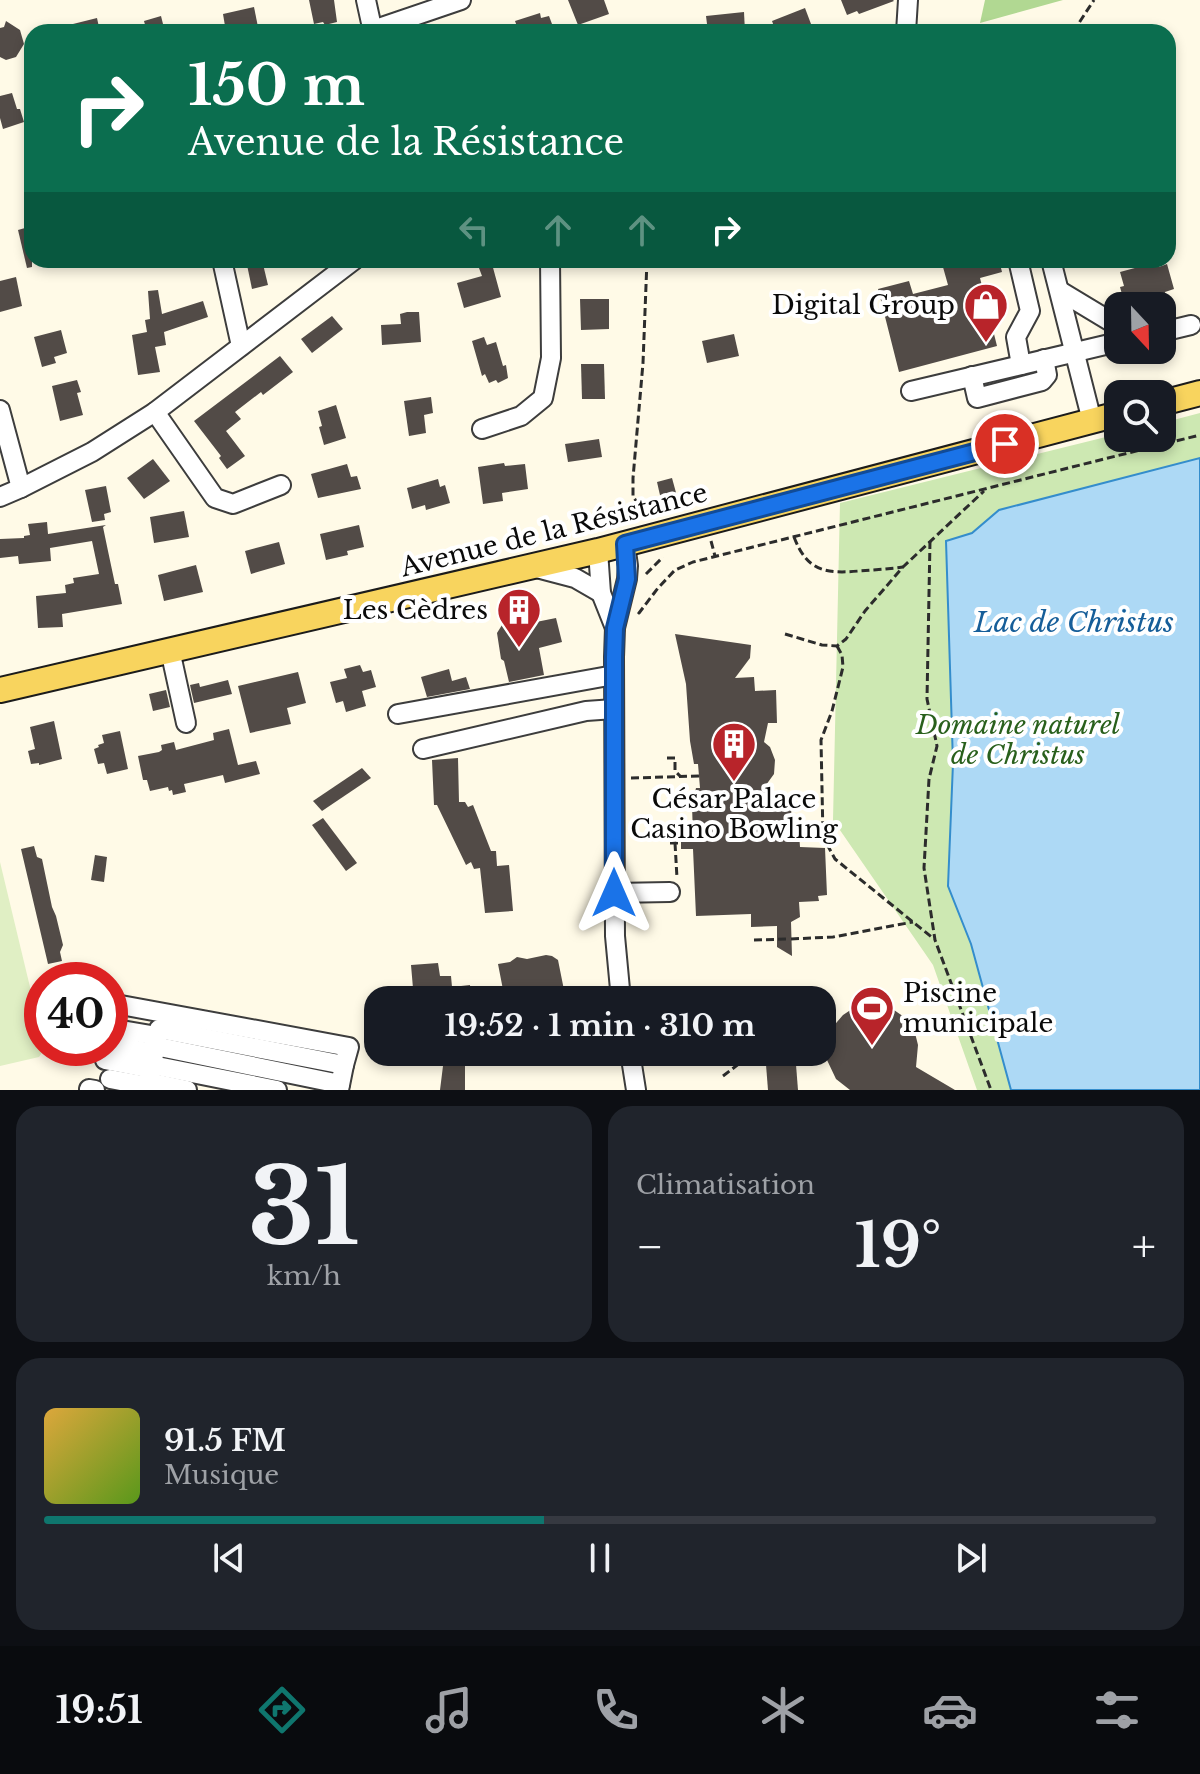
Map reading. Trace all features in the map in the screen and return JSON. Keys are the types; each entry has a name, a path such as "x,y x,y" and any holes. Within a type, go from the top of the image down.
{"main road":[{"path":"1176,399 1200,393"},
{"name":"Avenue de la Résistance","path":"0,690 598,551 1104,418"}],"street":[{"path":"366,0 371,24"},
{"path":"393,24 461,0"},
{"path":"906,24 908,0"},
{"path":"224,268 241,346"},
{"path":"0,497 92,452 155,412 343,268"},
{"path":"482,429 521,416 543,398 551,358 550,268"},
{"path":"1020,268 1030,311 1016,337 1021,365"},
{"path":"1053,268 1092,421"},
{"path":"1060,291 1104,318"},
{"path":"1176,329 1191,325"},
{"path":"911,391 1104,345"},
{"path":"972,376 977,398 1042,381 1047,375 1044,359"},
{"path":"0,410 21,488"},
{"path":"155,412 215,498 233,504 281,485"},
{"path":"620,986 614,893 614,675 615,628 627,579 625,544"},
{"path":"598,551 601,593 615,628"},
{"path":"531,566 575,578 601,593"},
{"path":"170,650 186,723"},
{"path":"398,714 614,675"},
{"path":"423,749 586,711 614,709"},
{"path":"614,893 673,887"},
{"path":"128,1026 153,1057 187,1090"},
{"path":"102,1073 153,1057 251,1064 344,1065 339,1087 251,1064 153,1057 128,1040"},
{"path":"251,1064 277,1090"},
{"path":"632,1066 636,1090"}],"path":[{"path":"1078,24 1094,0"},
{"path":"647,268 633,497 648,515"},
{"path":"632,609 639,613 675,570 693,562 1200,435"},
{"path":"785,634 837,646 846,639 865,611 903,567 985,490"},
{"path":"794,537 806,559 826,571 840,573 903,567"},
{"path":"715,556 711,541 721,538"},
{"path":"930,541 927,699 937,746 929,779 924,868 935,940 991,1090"},
{"path":"644,576 663,557"},
{"path":"837,646 843,667 821,740 823,837 835,859 935,940"},
{"path":"667,758 675,758 675,771 680,776"},
{"path":"640,778 699,776"},
{"path":"670,843 681,843"},
{"path":"673,887 675,843"},
{"path":"754,940 833,937 913,922"},
{"path":"723,1076 736,1066"}],"green space":[{"path":"985,0 1063,0 980,23"},
{"name":"Lac de Christus","path":"1200,413 1200,1090 977,1090 933,965 833,820 840,503 1104,437 1104,452 1176,452 1176,419"},
{"path":"0,862 24,962 24,1060 0,1066"}],"water":[{"name":"Lac de Christus","path":"1200,458 1200,1090 1011,1090 971,944 948,886 953,763 946,541 972,533 999,510"}],"building":[{"path":"309,0 334,0 337,22 314,24"},
{"path":"568,0 604,0 609,14 578,24"},
{"path":"841,0 894,1 859,14 857,11 847,15"},
{"path":"254,7 257,24 225,24 223,14"},
{"path":"805,8 811,24 773,24 772,21"},
{"path":"744,12 745,24 707,24 706,16"},
{"path":"540,13 541,18 549,16 552,24 516,24 515,21"},
{"path":"161,16 163,24 145,24 144,21"},
{"path":"97,18 98,24 73,24"},
{"path":"6,21 20,30 24,44 16,57 6,60 0,57 0,28"},
{"path":"12,93 24,122 3,129 0,96"},
{"path":"24,228 24,255 18,230"},
{"path":"248,268 264,268 268,285 252,289"},
{"path":"479,268 493,268 501,297 464,308 457,283 482,276"},
{"path":"943,268 1001,268 1002,272 980,278 997,346 899,372 878,289 909,281 913,294 948,285"},
{"path":"1135,268 1168,268 1174,289 1165,292 1121,292 1120,287 1124,286 1120,272"},
{"path":"16,277 22,306 0,312 0,281"},
{"path":"158,290 162,314 203,301 208,317 164,332 166,345 155,347 160,372 138,375 132,335 147,332 145,320 150,319 148,291"},
{"path":"580,299 609,299 609,329 581,330"},
{"path":"419,312 421,342 382,345 381,325 401,324 400,314"},
{"path":"332,316 343,329 312,353 301,339"},
{"path":"61,330 67,353 54,357 56,363 42,367 34,337"},
{"path":"734,334 739,356 707,363 702,341"},
{"path":"484,337 487,345 496,342 503,366 506,365 508,378 498,383 496,380 489,383 485,374 482,376 472,341"},
{"path":"280,356 293,372 235,412 241,419 226,431 245,456 227,469 219,458 221,456 194,421"},
{"path":"581,364 604,364 605,399 582,399"},
{"path":"77,380 83,415 60,421 52,386"},
{"path":"431,397 433,413 424,415 426,433 409,436 404,401"},
{"path":"336,405 346,438 324,445 318,411"},
{"path":"599,439 602,457 568,462 565,444"},
{"path":"153,459 170,481 144,499 127,478"},
{"path":"504,463 505,466 525,464 528,489 502,493 503,501 483,504 478,467"},
{"path":"347,464 351,477 357,476 361,489 318,498 311,474"},
{"path":"672,478 678,500 662,504 657,482"},
{"path":"438,479 440,487 445,485 450,503 426,510 425,505 412,509 407,488"},
{"path":"106,486 111,512 104,514 105,520 92,522 85,490"},
{"path":"184,511 189,537 154,543 150,517"},
{"path":"47,522 48,534 106,525 103,527 122,604 62,614 63,627 38,628 36,596 66,593 65,585 74,583 73,578 99,574 92,541 50,548 51,561 19,564 18,556 0,558 0,539 24,538 30,535 28,524"},
{"path":"359,525 364,547 326,560 320,534"},
{"path":"279,542 285,564 251,574 245,551"},
{"path":"196,565 203,592 164,601 158,575"},
{"name":"Les Cèdres","path":"526,601 531,623 556,618 562,642 539,648 544,675 509,682 497,633 507,617 518,614"},
{"name":"César Palace Casino Bowling","path":"675,634 751,645 750,658 735,678 754,677 755,691 776,690 777,723 768,723 764,742 770,747 775,760 774,774 766,785 771,802 791,802 792,833 799,833 800,847 825,848 827,895 818,896 819,901 799,902 800,917 791,922 792,956 777,947 777,926 751,927 751,914 696,916 693,849 681,849 681,836 693,836 692,805 696,788 700,788 698,764 694,764 690,741 686,684"},
{"path":"360,665 363,672 371,670 376,687 362,691 366,706 346,712 343,701 336,703 330,682 347,678 344,669"},
{"path":"449,669 452,681 466,677 470,689 427,697 421,677"},
{"path":"298,672 306,703 287,708 291,724 250,733 238,686"},
{"path":"228,680 232,694 194,703 190,685 199,683 200,687"},
{"path":"166,690 170,707 153,711 149,694"},
{"path":"54,721 62,759 31,764 28,751 35,749 30,727"},
{"path":"229,729 238,765 256,761 260,774 225,783 223,775 184,784 186,792 173,795 168,787 150,791 147,780 143,780 138,756 159,752 161,745 174,742 176,750 214,740 213,733"},
{"path":"120,731 128,769 107,774 104,763 98,764 94,749 104,743 102,735"},
{"path":"458,758 459,802 465,802 468,807 473,805 491,851 496,851 497,866 509,865 513,911 485,913 480,868 474,869 471,862 466,865 437,805 434,805 432,760"},
{"path":"362,768 371,778 322,811 313,801"},
{"path":"323,818 357,863 346,871 312,825"},
{"path":"34,846 37,857 42,859 63,945 60,952 62,961 48,962 21,849"},
{"path":"95,855 107,857 104,882 91,880"},
{"path":"546,955 558,960 563,986 502,986 498,964 517,957 527,959"},
{"path":"438,963 440,976 451,976 452,986 413,986 411,965"},
{"name":"Piscine municipale","path":"884,1006 907,1019 914,1029 918,1045 916,1067 955,1090 850,1090 836,1079 830,1066 836,1066 836,1023 852,1009"},
{"path":"443,1066 465,1066 465,1090 440,1090"},
{"path":"766,1066 796,1066 798,1090 768,1090"}],"place":[{"name":"Digital Group","path":"986,344"},
{"name":"Les Cèdres","path":"519,649"},
{"name":"César Palace Casino Bowling","path":"734,783"},
{"name":"Piscine municipale","path":"872,1047"}],"route":[{"path":"614,893 614,657 615,628 627,579 625,544 1005,444"}],"park label":[{"name":"Domaine naturel de Christus","path":"1018,740"}]}
